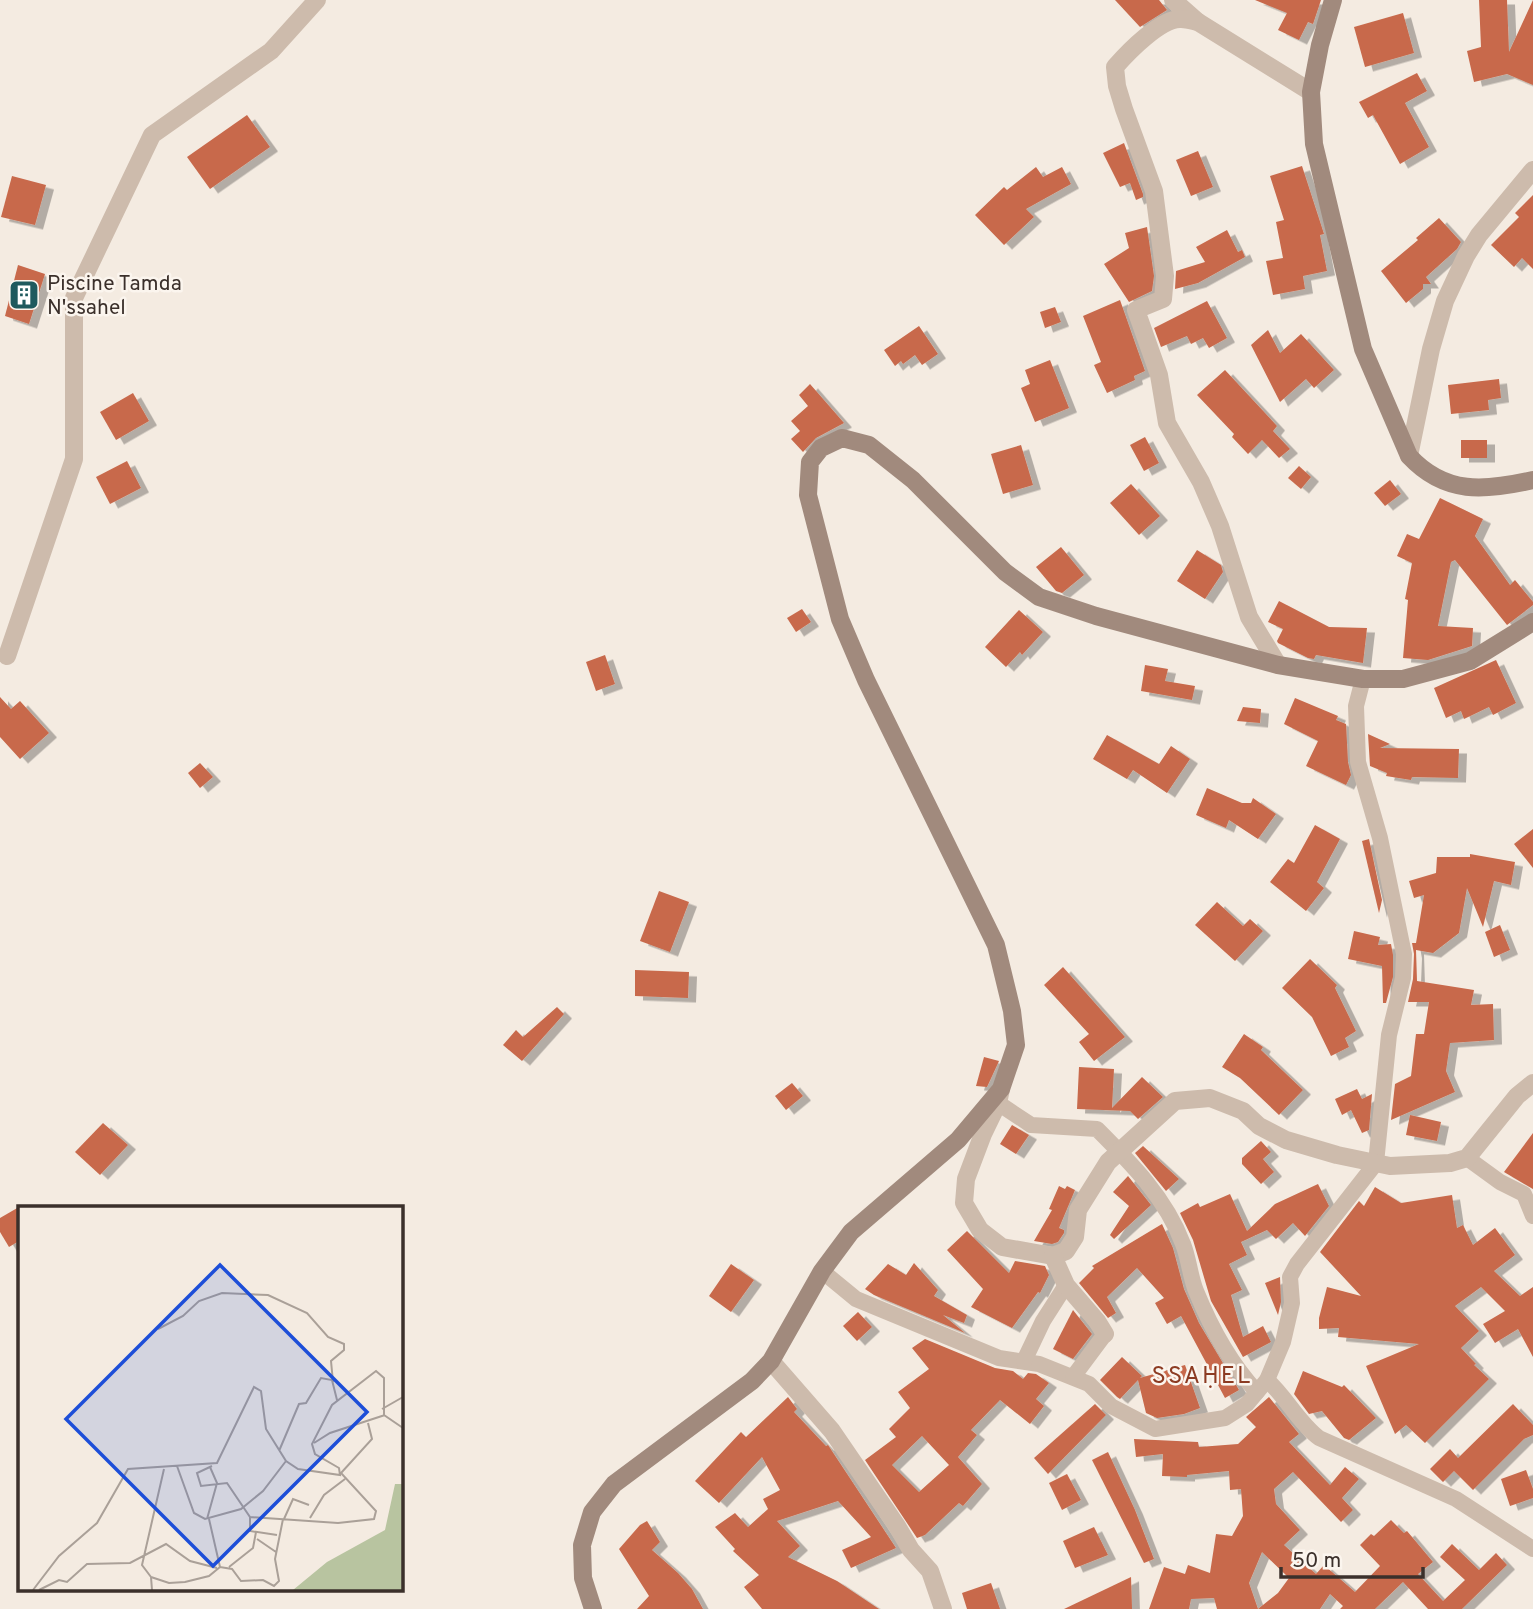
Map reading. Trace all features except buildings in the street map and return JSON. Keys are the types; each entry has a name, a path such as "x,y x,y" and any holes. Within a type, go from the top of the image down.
{"main road":[{"path":"1333,0 1320,45 1311,92 1314,144 1363,349 1409,456 1431,475 1454,485 1481,489 1533,481"},
{"path":"593,1609 583,1578 582,1545 592,1512 614,1484 752,1381 771,1361 822,1270 851,1232 958,1140 1000,1096 1016,1045 1012,1011 996,945 872,692 840,619 808,495 810,462 821,448 842,438 869,445 913,480 1005,572 1039,597 1096,616 1278,665 1363,679 1403,679 1470,661 1533,622"}],"street":[{"path":"7,656 74,459 74,298 152,135 271,51 317,0"},
{"path":"1172,0 1198,22 1311,92"},
{"path":"1198,22 1179,18 1164,24 1128,52 1115,67 1124,109 1154,191 1165,275 1166,293 1163,299 1136,310 1159,374 1167,423 1201,482 1220,526 1249,618 1278,665"},
{"path":"1409,456 1431,349 1445,301 1479,235 1533,170"},
{"path":"822,1270 856,1299 999,1358 1039,1364 1088,1384 1111,1406 1155,1429 1225,1418 1247,1404 1262,1386 1286,1329 1292,1303 1290,1277 1293,1270 1376,1163 1389,1035 1404,978 1404,954 1380,838 1358,762 1356,706 1363,679"},
{"path":"1533,1083 1517,1096 1467,1158 1450,1163 1390,1166 1337,1156 1286,1140 1259,1126 1243,1111 1210,1098 1175,1101 1119,1151 1108,1161 1078,1210 1074,1237 1066,1251 1053,1256 1002,1247 980,1230 964,1203 966,1179 1000,1096 1031,1125 1097,1129 1119,1151 1163,1204 1183,1244 1195,1290 1236,1370 1262,1386 1284,1395 1305,1427 1319,1438 1456,1499 1533,1549"},
{"path":"1467,1158 1500,1182 1524,1194 1533,1216"},
{"path":"1053,1256 1066,1285 1097,1321 1105,1335 1073,1377"},
{"path":"1024,1362 1043,1321 1066,1285"},
{"path":"771,1361 832,1431 911,1550 930,1571 943,1609"}],"place":[{"name":"Piscine Tamda N'ssahel","path":"24,295"}],"district":[{"name":"SSAḤEL","path":"1202,1375"}]}
